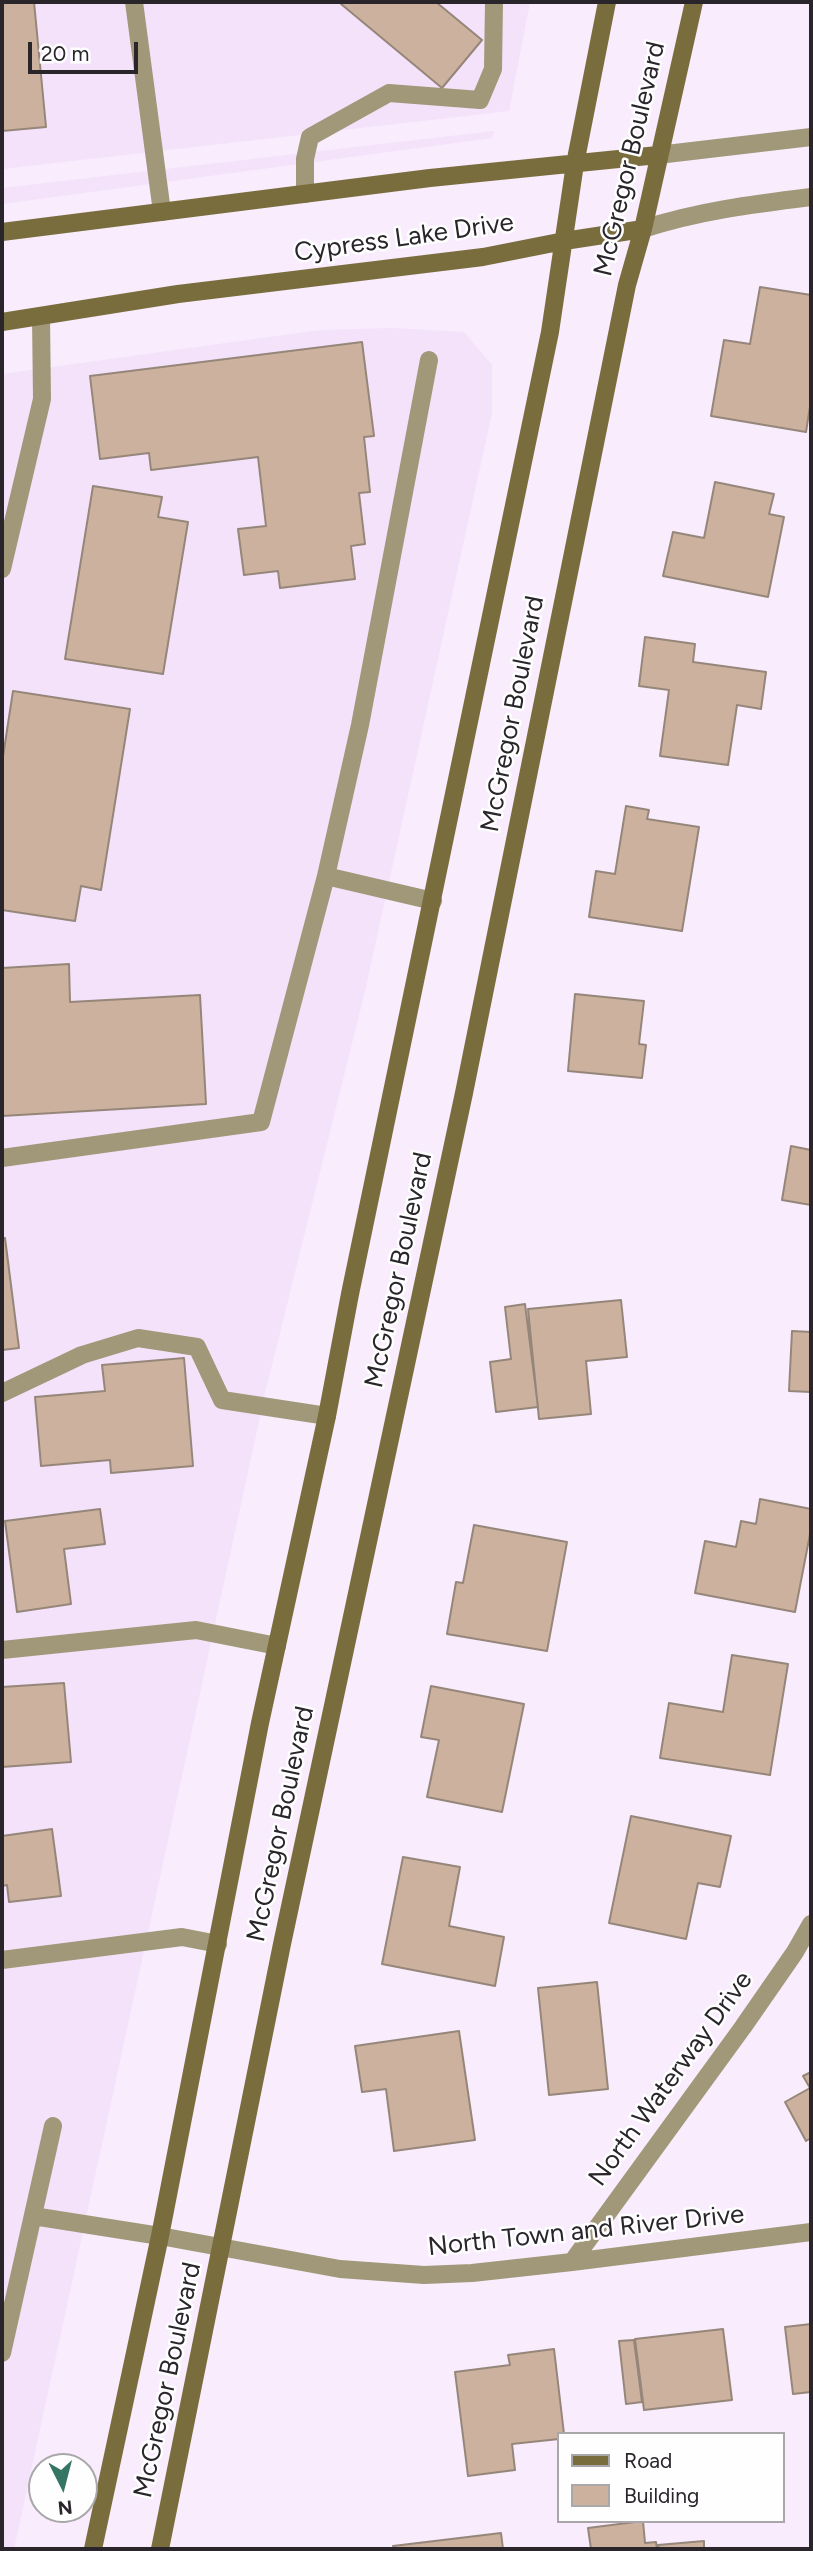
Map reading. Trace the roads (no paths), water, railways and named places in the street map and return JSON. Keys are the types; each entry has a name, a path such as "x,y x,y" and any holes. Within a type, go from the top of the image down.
{"main road":[{"name":"McGregor Boulevard","path":"93,2549 160,2236 260,1723 327,1416 352,1281 547,345 575,164 607,2"},
{"name":"McGregor Boulevard","path":"160,2549 282,1944 464,1093 622,312 694,2"},
{"name":"Cypress Lake Drive","path":"2,232 430,178 658,155"},
{"name":"Cypress Lake Drive","path":"2,322 177,294 482,257 643,229"}],"street":[{"path":"134,2 162,212"},
{"path":"305,194 304,159 310,137 389,93 480,100 493,69 494,2"},
{"name":"Cypress Lake Drive","path":"658,155 811,137"},
{"name":"Cypress Lake Drive","path":"643,229 676,218 739,205 811,197"},
{"path":"2,569 42,399 41,317"},
{"path":"2,1158 261,1122 326,876 360,724 429,360"},
{"path":"326,876 433,901"},
{"path":"2,1393 82,1355 138,1338 197,1347 222,1400 327,1416"},
{"path":"2,1650 196,1630 277,1646"},
{"name":"North Waterway Drive","path":"572,2262 743,2026 795,1952 811,1924"},
{"path":"2,1961 182,1937 218,1944"},
{"path":"2,2353 54,2126"},
{"name":"North Town and River Drive","path":"33,2216 340,2269 424,2276 572,2262 811,2232"}]}
